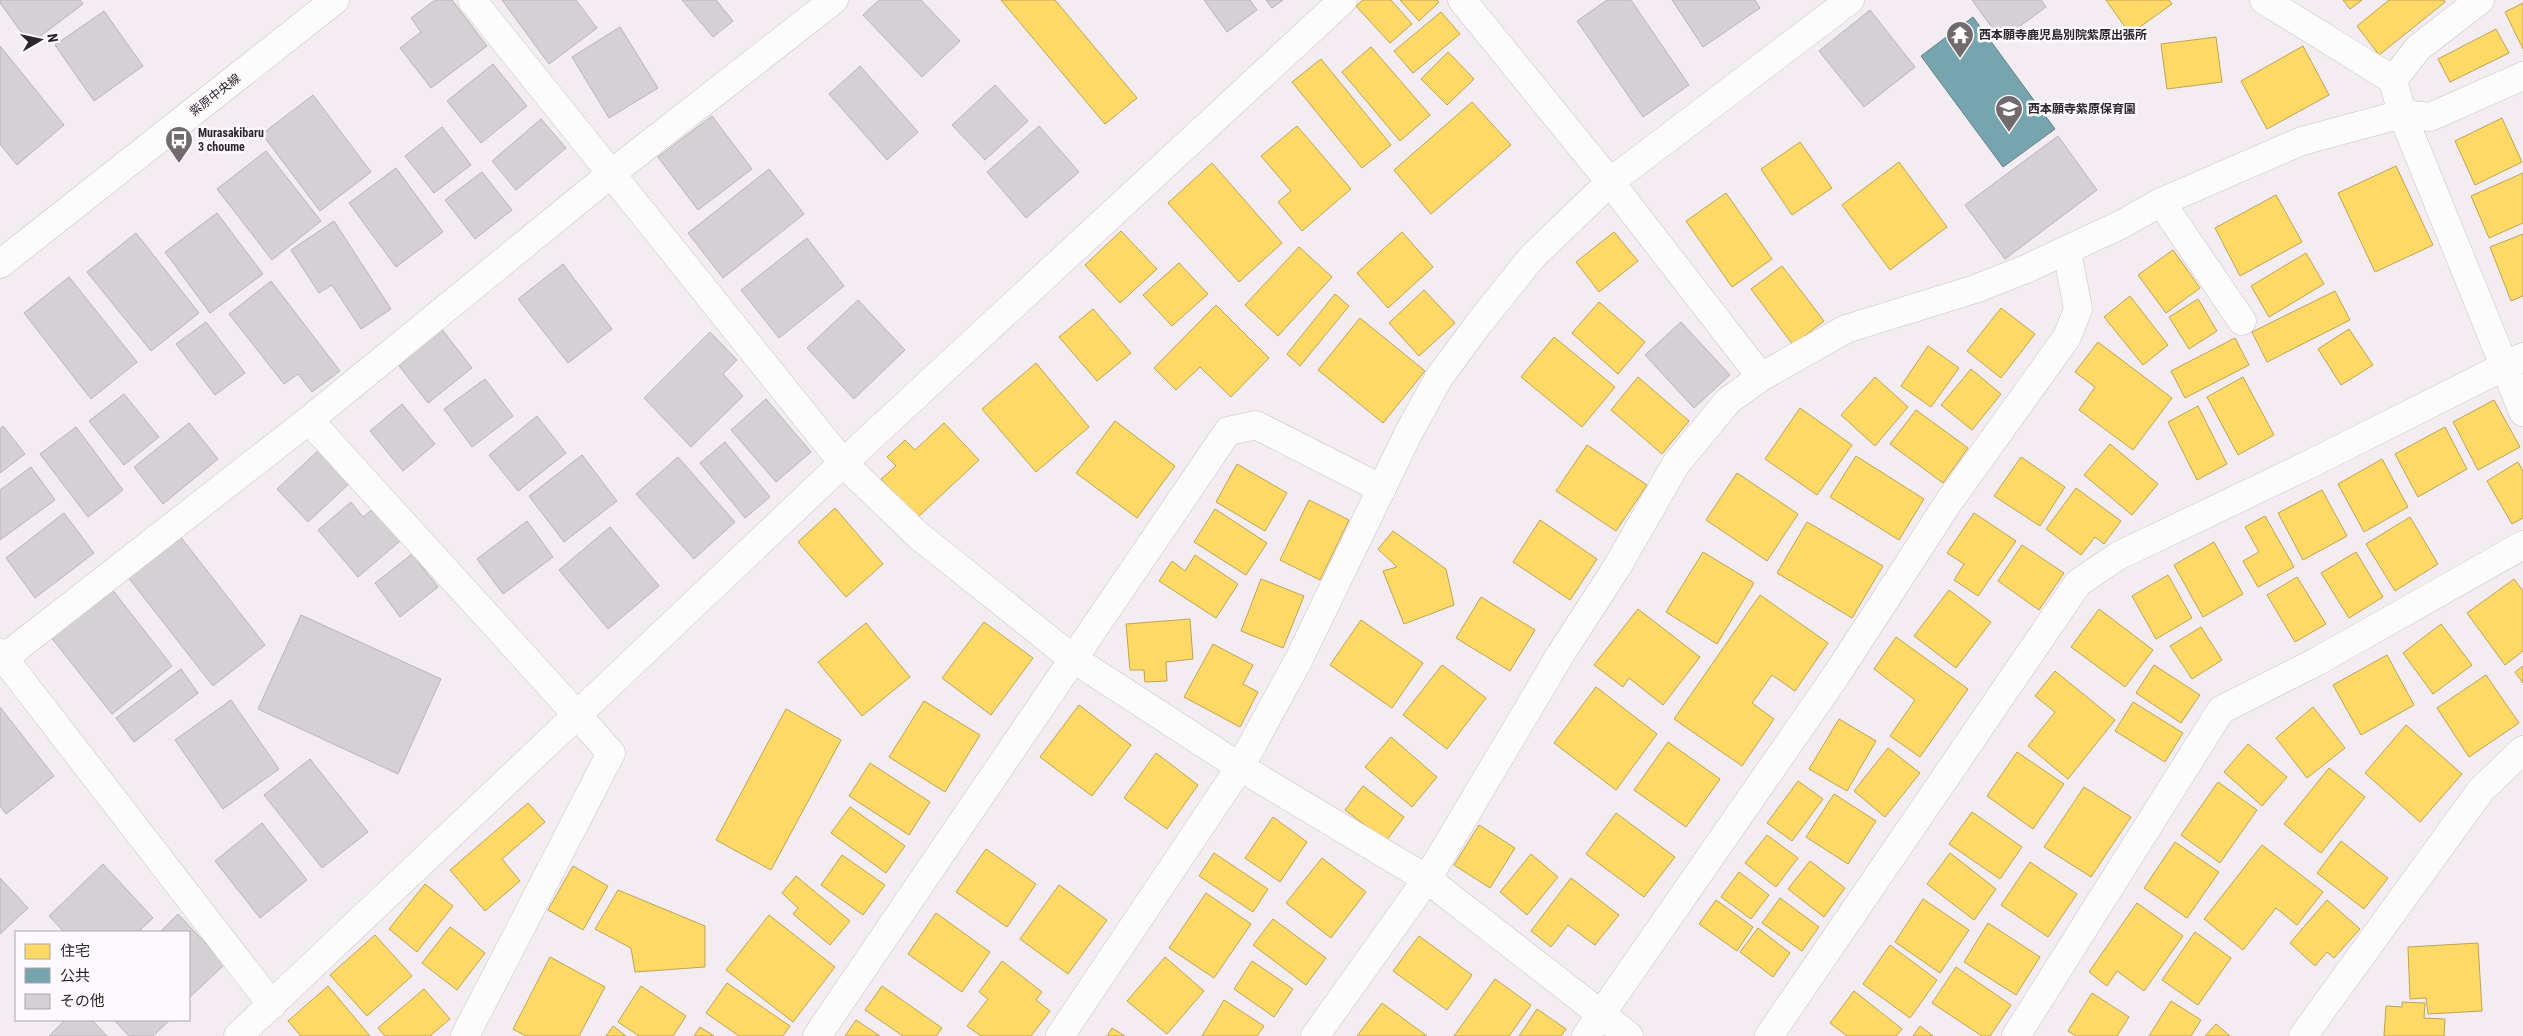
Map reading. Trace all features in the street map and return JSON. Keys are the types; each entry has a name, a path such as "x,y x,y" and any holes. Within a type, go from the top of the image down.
{"street":[{"name":"紫原中央線","path":"0,264 335,0"},
{"path":"472,0 843,463 919,536 1072,658 1240,767 1427,879 1593,1025 1629,1036"},
{"path":"272,1005 1,657 309,420 612,173 834,0"},
{"path":"238,1036 843,463 1343,0"},
{"path":"1462,0 1610,182 1761,377"},
{"path":"1060,1036 1240,767 1298,661 1409,432 1440,376 1469,337 1532,257 1610,182 1850,0"},
{"path":"2264,0 2393,80 2402,114 2514,361 2523,412"},
{"path":"2393,80 2418,48 2480,0"},
{"path":"1315,1036 1427,879 1562,652 1617,567 1676,464 1728,401 1761,377 1846,329 1974,289 2067,250 2161,202 2302,141 2402,114 2430,117 2523,76"},
{"path":"2161,202 2242,321"},
{"path":"1593,1025 1837,674 1948,503 2067,338 2078,309 2067,250"},
{"path":"1769,1036 2078,583 2118,556 2310,464 2514,361"},
{"path":"309,420 611,753 465,1036"},
{"path":"817,1036 1228,431 1256,425 1382,490"},
{"path":"2016,1036 2221,710 2316,662 2523,545"},
{"path":"2303,1036 2481,790 2523,750"}],"building: 住宅":[{"path":"1001,0 1055,0 1137,98 1105,124"},
{"path":"1363,0 1391,0 1412,24 1390,43 1356,6"},
{"path":"1400,0 1437,0 1439,2 1419,21"},
{"path":"2106,0 2169,0 2172,4 2130,34"},
{"path":"2343,0 2362,0 2350,9"},
{"path":"2389,0 2444,0 2445,2 2379,55 2357,26"},
{"path":"2523,3 2523,49 2505,12"},
{"path":"1441,12 1460,34 1413,73 1394,51"},
{"path":"2496,29 2509,53 2450,82 2438,59"},
{"path":"2216,37 2222,82 2167,89 2161,44"},
{"path":"2303,46 2329,95 2267,129 2241,81"},
{"path":"1371,47 1430,115 1400,141 1342,72"},
{"path":"1448,52 1474,79 1447,105 1421,79"},
{"path":"1321,59 1391,145 1362,168 1292,82"},
{"path":"1472,102 1511,145 1431,214 1394,170"},
{"path":"2502,118 2522,162 2475,185 2455,141"},
{"path":"1297,126 1351,189 1302,231 1278,202 1291,191 1261,156"},
{"path":"1800,142 1832,188 1792,215 1761,169"},
{"path":"1899,162 1947,227 1890,270 1842,205"},
{"path":"1212,163 1282,243 1239,282 1168,203"},
{"path":"2396,166 2433,245 2375,272 2338,193"},
{"path":"2523,173 2523,223 2489,238 2471,196"},
{"path":"1726,193 1772,259 1732,287 1686,221"},
{"path":"2276,195 2302,242 2240,276 2215,228"},
{"path":"1121,231 1157,269 1120,303 1085,265"},
{"path":"1402,232 1433,267 1388,308 1357,273"},
{"path":"1614,232 1638,261 1599,292 1576,262"},
{"path":"2523,234 2523,296 2511,301 2490,247"},
{"path":"1299,247 1332,277 1278,336 1245,305"},
{"path":"2173,250 2200,288 2166,313 2138,275"},
{"path":"2306,253 2324,284 2269,317 2251,286"},
{"path":"1179,263 1208,294 1172,326 1143,295"},
{"path":"1782,266 1824,321 1793,345 1751,289"},
{"path":"1424,290 1455,323 1419,356 1389,323"},
{"path":"2335,291 2350,320 2267,362 2252,332"},
{"path":"1335,294 1349,306 1300,366 1287,354"},
{"path":"2130,296 2168,345 2143,365 2104,317"},
{"path":"2198,299 2217,331 2189,349 2169,317"},
{"path":"1599,302 1645,342 1618,374 1572,333"},
{"path":"1216,305 1269,358 1231,397 1200,367 1176,390 1154,368"},
{"path":"2001,308 2035,334 2001,378 1967,351"},
{"path":"1093,309 1131,353 1097,381 1059,337"},
{"path":"1360,318 1425,371 1383,423 1318,370"},
{"path":"2349,329 2373,365 2341,385 2318,349"},
{"path":"1554,337 1615,387 1582,427 1521,377"},
{"path":"2235,338 2249,365 2185,398 2171,371"},
{"path":"2098,342 2172,398 2133,450 2079,410 2095,387 2075,372"},
{"path":"1928,346 1959,368 1931,407 1901,386"},
{"path":"1036,363 1089,427 1036,472 982,409"},
{"path":"1971,369 2001,394 1972,430 1941,405"},
{"path":"1638,377 1689,421 1662,454 1611,410"},
{"path":"1875,377 1908,407 1875,446 1841,415"},
{"path":"2243,377 2274,435 2238,455 2207,397"},
{"path":"2494,400 2520,447 2478,470 2453,422"},
{"path":"2198,406 2227,464 2197,480 2168,422"},
{"path":"1800,408 1852,445 1817,495 1765,459"},
{"path":"1916,410 1968,448 1943,483 1890,444"},
{"path":"1115,421 1175,466 1137,518 1076,473"},
{"path":"944,423 979,460 917,518 881,479 896,466 887,457 905,440 915,450"},
{"path":"2445,427 2467,469 2418,497 2395,454"},
{"path":"2110,444 2158,484 2132,515 2084,475"},
{"path":"1587,445 1647,485 1616,531 1556,491"},
{"path":"1856,456 1924,499 1899,540 1830,497"},
{"path":"2021,457 2065,487 2040,526 1994,496"},
{"path":"2382,459 2408,507 2364,532 2338,484"},
{"path":"2518,462 2523,471 2523,518 2512,524 2487,481"},
{"path":"1237,464 1287,493 1265,531 1216,502"},
{"path":"1737,473 1798,514 1767,561 1706,520"},
{"path":"2076,488 2121,521 2104,544 2095,537 2081,555 2046,529"},
{"path":"2322,490 2347,536 2303,560 2278,513"},
{"path":"1309,500 1349,520 1320,580 1280,560"},
{"path":"835,508 883,564 846,597 798,542"},
{"path":"1215,509 1267,543 1246,575 1194,542"},
{"path":"1974,513 2016,541 1978,596 1954,580 1964,564 1947,553"},
{"path":"2265,516 2294,567 2258,587 2243,561 2259,552 2245,527"},
{"path":"2410,517 2438,564 2395,591 2366,544"},
{"path":"1540,520 1597,559 1570,600 1513,562"},
{"path":"1807,522 1883,566 1852,618 1777,573"},
{"path":"1393,531 1446,569 1454,605 1404,624 1383,571 1397,567 1378,549"},
{"path":"2214,542 2243,594 2203,617 2174,565"},
{"path":"2022,545 2064,573 2039,610 1998,581"},
{"path":"1703,552 1754,583 1717,644 1666,612"},
{"path":"2356,552 2383,597 2349,618 2321,573"},
{"path":"1195,555 1238,584 1216,618 1159,581 1172,561 1185,571"},
{"path":"2168,575 2192,618 2156,639 2132,596"},
{"path":"2297,577 2326,624 2295,642 2267,595"},
{"path":"1261,579 1304,596 1283,648 1241,631"},
{"path":"2514,579 2523,591 2523,651 2505,665 2467,613"},
{"path":"1949,590 1991,622 1956,668 1914,636"},
{"path":"1760,595 1828,643 1795,691 1772,675 1752,703 1774,719 1742,766 1674,719"},
{"path":"1481,597 1535,630 1510,671 1456,638"},
{"path":"1638,609 1700,657 1663,705 1629,678 1623,687 1594,665"},
{"path":"2099,609 2153,650 2125,687 2071,647"},
{"path":"1190,619 1193,659 1166,662 1167,681 1145,682 1144,670 1130,670 1126,624"},
{"path":"1361,620 1423,663 1392,708 1330,665"},
{"path":"984,622 1033,658 991,715 942,678"},
{"path":"866,623 910,677 862,716 818,662"},
{"path":"2441,624 2472,665 2433,694 2403,653"},
{"path":"2201,627 2222,660 2192,679 2170,646"},
{"path":"1896,637 1968,689 1920,757 1890,736 1915,700 1874,669"},
{"path":"1213,644 1253,665 1243,684 1258,692 1240,727 1184,697"},
{"path":"2387,655 2414,705 2361,735 2333,685"},
{"path":"1442,665 1486,698 1447,749 1403,715"},
{"path":"2154,665 2200,695 2181,723 2136,693"},
{"path":"2523,666 2523,683 2515,672"},
{"path":"2055,671 2115,720 2068,779 2028,746 2055,712 2035,696"},
{"path":"2486,675 2519,723 2469,757 2437,708"},
{"path":"1596,687 1657,734 1616,790 1554,743"},
{"path":"924,701 980,735 945,792 889,757"},
{"path":"2133,702 2183,733 2165,762 2115,731"},
{"path":"1079,705 1131,745 1092,796 1040,757"},
{"path":"2313,707 2345,748 2307,778 2276,738"},
{"path":"786,709 841,740 771,870 716,840"},
{"path":"1839,719 1876,741 1847,791 1809,769"},
{"path":"2406,725 2462,774 2420,822 2365,773"},
{"path":"1391,737 1437,777 1412,807 1365,767"},
{"path":"1668,742 1720,779 1686,827 1634,790"},
{"path":"2248,744 2287,777 2262,806 2224,772"},
{"path":"1888,748 1920,773 1885,817 1854,791"},
{"path":"2017,752 2064,784 2033,829 1987,796"},
{"path":"1156,753 1198,785 1167,829 1124,798"},
{"path":"870,763 930,802 909,835 849,796"},
{"path":"2329,768 2365,797 2321,853 2284,824"},
{"path":"1798,781 1823,799 1792,841 1767,823"},
{"path":"2218,782 2257,810 2220,863 2181,835"},
{"path":"1363,786 1404,817 1386,841 1345,810"},
{"path":"2084,787 2131,817 2091,877 2044,847"},
{"path":"1834,794 1876,821 1848,864 1806,837"},
{"path":"528,803 545,822 502,859 520,881 485,911 450,870"},
{"path":"850,807 905,846 886,873 831,833"},
{"path":"1972,812 2022,847 2000,879 1949,844"},
{"path":"1616,813 1675,857 1644,897 1586,854"},
{"path":"1273,817 1307,842 1280,882 1245,858"},
{"path":"1479,825 1515,848 1490,888 1454,865"},
{"path":"1767,835 1798,858 1776,887 1745,863"},
{"path":"2341,841 2388,878 2364,909 2317,873"},
{"path":"2175,842 2219,872 2187,918 2144,888"},
{"path":"2262,845 2323,892 2297,925 2276,908 2243,950 2204,919"},
{"path":"986,849 1036,884 1007,927 956,892"},
{"path":"1214,853 1268,889 1253,912 1199,876"},
{"path":"1950,853 1996,889 1974,920 1927,884"},
{"path":"1531,854 1558,877 1527,915 1500,892"},
{"path":"842,855 885,885 863,915 821,885"},
{"path":"1322,858 1366,892 1331,938 1286,903"},
{"path":"1810,861 1845,888 1824,917 1788,889"},
{"path":"2030,862 2077,894 2048,937 2001,905"},
{"path":"573,866 608,886 583,930 548,910"},
{"path":"1739,872 1769,895 1751,919 1721,897"},
{"path":"796,876 850,921 830,945 793,914 798,908 782,893"},
{"path":"1571,878 1619,915 1595,945 1568,925 1551,947 1531,931"},
{"path":"425,884 453,906 417,952 389,929"},
{"path":"1059,885 1107,920 1068,974 1020,939"},
{"path":"618,890 705,926 705,967 635,972 631,948 595,929"},
{"path":"1206,893 1251,924 1214,978 1169,948"},
{"path":"1780,898 1819,927 1802,951 1762,923"},
{"path":"1923,899 1969,930 1940,973 1895,942"},
{"path":"1716,900 1753,927 1737,951 1699,924"},
{"path":"2327,900 2360,929 2334,958 2327,952 2315,966 2290,943"},
{"path":"2137,903 2183,936 2144,991 2117,971 2107,986 2089,972"},
{"path":"936,913 990,952 962,992 908,954"},
{"path":"769,915 835,967 793,1022 726,970"},
{"path":"1273,919 1326,958 1306,985 1253,945"},
{"path":"1988,923 2040,957 2016,995 1964,962"},
{"path":"450,927 485,953 457,990 422,963"},
{"path":"1758,928 1790,953 1773,977 1740,952"},
{"path":"2195,932 2231,958 2198,1005 2162,980"},
{"path":"375,935 412,976 367,1016 330,975"},
{"path":"1419,936 1472,975 1447,1010 1393,971"},
{"path":"2478,943 2482,1011 2428,1014 2426,998 2410,999 2408,947"},
{"path":"1890,945 1937,980 1910,1018 1863,984"},
{"path":"550,957 605,987 579,1036 526,1036 513,1029"},
{"path":"1165,957 1204,991 1167,1034 1127,1001"},
{"path":"1002,961 1042,992 1036,1000 1050,1011 1031,1036 981,1036 967,1026 988,999 979,992"},
{"path":"1252,961 1293,989 1274,1017 1234,989"},
{"path":"1956,967 2011,1005 1990,1036 1982,1036 1932,1003"},
{"path":"1495,979 1531,1005 1509,1036 1454,1036"},
{"path":"727,983 790,1026 783,1036 739,1036 706,1013"},
{"path":"328,986 370,1036 301,1036 288,1021"},
{"path":"641,986 686,1016 673,1036 639,1036 618,1022"},
{"path":"882,986 942,1028 936,1036 903,1036 865,1010"},
{"path":"424,989 450,1019 430,1036 385,1036 378,1028"},
{"path":"1854,991 1902,1029 1896,1036 1847,1036 1830,1023"},
{"path":"2092,993 2129,1017 2117,1036 2076,1036 2068,1031"},
{"path":"1224,1000 1264,1026 1257,1036 1202,1036"},
{"path":"2171,1001 2201,1020 2191,1036 2149,1036"},
{"path":"2402,1002 2425,1003 2424,1018 2445,1019 2444,1036 2384,1036 2386,1006 2402,1007"},
{"path":"1382,1003 1427,1036 1357,1036"},
{"path":"1537,1009 1566,1029 1561,1036 1519,1036"},
{"path":"856,1020 880,1036 845,1036"},
{"path":"2216,1024 2230,1036 2205,1036"},
{"path":"613,1026 626,1036 606,1036"},
{"path":"1920,1026 1933,1036 1913,1036"},
{"path":"700,1027 714,1036 694,1036"},
{"path":"1112,1028 1125,1036 1107,1036"}],"building: 公共":[{"path":"1973,17 2055,129 2003,167 1921,56"}],"building: その他":[{"path":"0,0 80,0 83,4 30,44 0,3"},
{"path":"435,0 452,0 487,46 431,88 400,48 421,32 411,18"},
{"path":"502,0 576,0 597,28 549,64"},
{"path":"682,0 716,0 733,21 713,37"},
{"path":"879,0 921,0 960,41 922,77 863,15"},
{"path":"1204,0 1250,0 1257,10 1227,32"},
{"path":"1266,0 1283,0 1272,8"},
{"path":"1607,0 1631,0 1689,85 1643,117 1577,21"},
{"path":"1672,0 1755,0 1760,8 1703,47"},
{"path":"1972,0 2041,0 2046,7 2001,40"},
{"path":"1870,10 1915,67 1864,107 1819,51"},
{"path":"104,11 143,66 94,101 55,45"},
{"path":"620,27 658,88 609,118 572,57"},
{"path":"0,46 64,125 17,165 0,144"},
{"path":"493,64 527,106 481,143 447,101"},
{"path":"860,66 918,132 887,160 829,94"},
{"path":"995,85 1028,121 985,160 952,125"},
{"path":"313,95 371,172 320,211 262,134"},
{"path":"712,116 752,169 698,210 658,157"},
{"path":"541,119 566,148 516,190 492,161"},
{"path":"1039,126 1079,172 1026,218 987,172"},
{"path":"442,127 471,165 434,193 405,156"},
{"path":"2058,136 2097,190 2005,259 1965,205"},
{"path":"266,151 321,221 272,260 217,189"},
{"path":"396,168 443,232 396,267 349,203"},
{"path":"769,169 804,214 723,278 688,233"},
{"path":"482,172 512,210 475,239 445,200"},
{"path":"217,213 263,274 210,313 165,252"},
{"path":"334,221 391,309 361,329 332,285 319,293 291,250"},
{"path":"136,233 199,313 151,351 87,272"},
{"path":"807,238 844,286 779,338 741,290"},
{"path":"563,264 612,329 568,363 518,299"},
{"path":"69,277 137,362 91,399 24,313"},
{"path":"271,281 340,371 312,392 298,374 284,384 229,314"},
{"path":"858,300 905,350 854,399 807,348"},
{"path":"206,322 245,373 215,395 176,344"},
{"path":"1681,322 1730,375 1694,408 1645,355"},
{"path":"437,323 472,368 428,403 393,358"},
{"path":"710,332 737,360 723,374 743,396 691,447 644,398"},
{"path":"485,379 513,416 472,447 444,409"},
{"path":"124,394 159,437 124,465 89,421"},
{"path":"766,399 811,452 776,482 731,430"},
{"path":"402,404 435,444 403,471 370,431"},
{"path":"537,416 566,453 518,491 489,455"},
{"path":"189,423 218,459 163,504 134,467"},
{"path":"3,426 25,454 0,473 0,429"},
{"path":"76,427 123,490 88,517 40,454"},
{"path":"725,442 770,497 745,518 700,463"},
{"path":"321,448 352,481 308,522 277,489"},
{"path":"582,455 617,501 564,542 529,496"},
{"path":"678,457 735,522 694,559 636,494"},
{"path":"31,467 55,500 0,540 0,490"},
{"path":"351,502 363,517 380,503 407,535 358,577 318,530"},
{"path":"64,513 94,553 35,598 6,558"},
{"path":"527,521 553,557 503,594 477,559"},
{"path":"610,527 659,586 608,629 559,570"},
{"path":"176,531 265,645 213,686 124,572"},
{"path":"412,554 438,587 400,617 375,583"},
{"path":"111,588 172,666 112,714 50,636"},
{"path":"301,615 441,679 398,774 258,709"},
{"path":"181,669 198,693 134,742 116,718"},
{"path":"231,700 279,769 223,809 175,740"},
{"path":"0,707 54,776 6,814 0,806"},
{"path":"310,759 368,832 322,868 264,795"},
{"path":"262,823 307,880 260,918 215,861"},
{"path":"103,864 153,918 139,931 63,931 49,916"},
{"path":"0,878 28,908 0,934"},
{"path":"178,914 225,964 190,997 190,931 161,931"},
{"path":"64,1021 93,1021 107,1036 49,1036"},
{"path":"115,1021 169,1021 153,1036 129,1036"}],"place":[{"name":"西本願寺鹿児島別院紫原出張所","path":"1960,59"},
{"name":"西本願寺紫原保育園","path":"2009,133"},
{"name":"Murasakibaru 3 choume","path":"179,164"}]}
